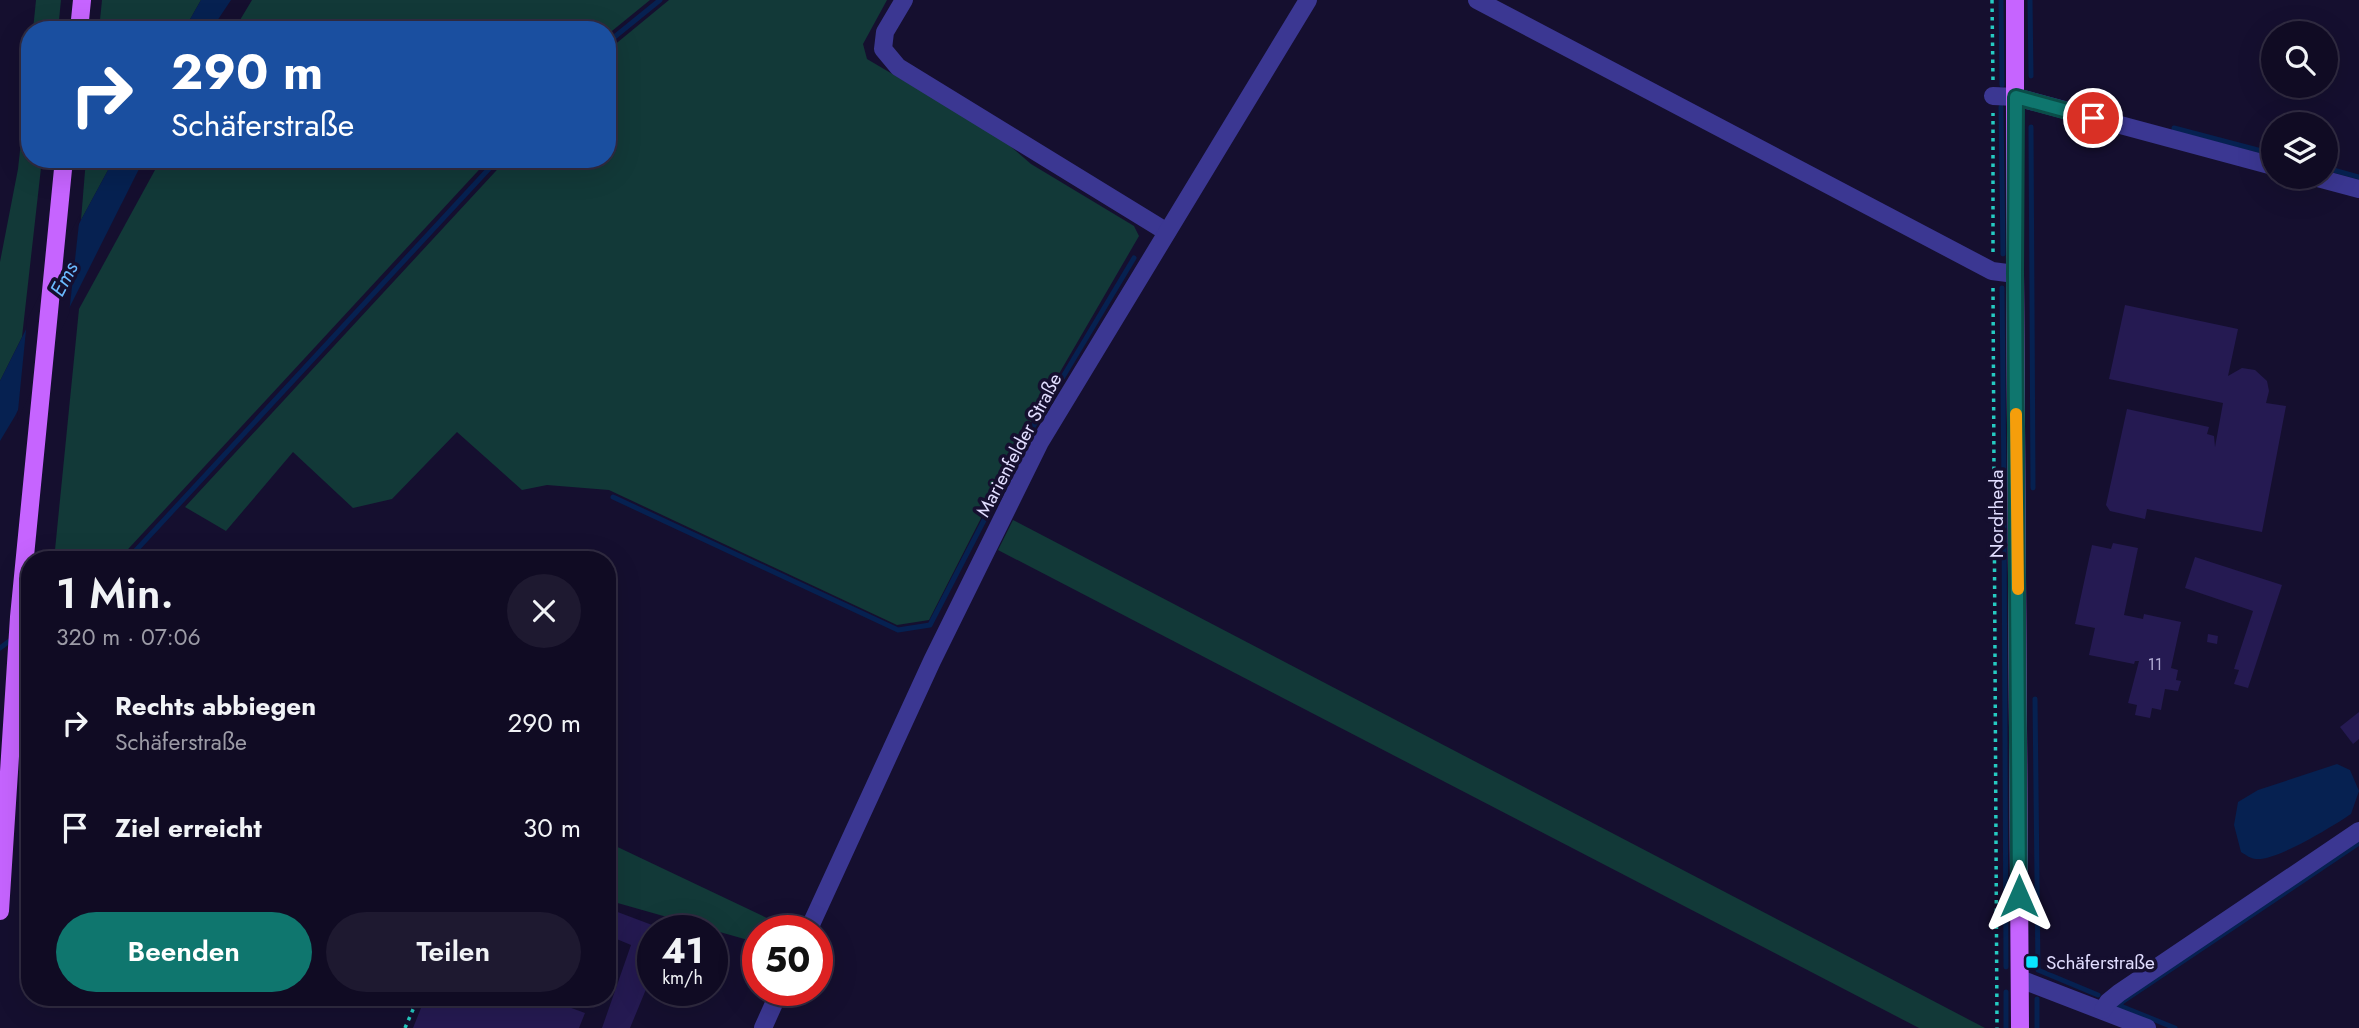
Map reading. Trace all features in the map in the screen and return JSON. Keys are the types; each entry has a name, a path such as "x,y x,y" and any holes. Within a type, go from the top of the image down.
{"main road":[{"path":"80,21 82,0"},
{"name":"Nordrheda","path":"2015,0 2020,1028"},
{"path":"25,551 63,168"},
{"path":"0,911 21,594"}],"street":[{"path":"904,0 885,33 883,49 898,67 1167,232"},
{"name":"Marienfelder Straße","path":"815,915 932,662 1040,442 1308,0"},
{"path":"1477,0 1993,271 2015,274"},
{"path":"1993,96 2016,97 2261,163"},
{"path":"2338,183 2359,189"},
{"path":"2103,1010 2119,993 2359,831"},
{"path":"2020,979 2147,1028"},
{"path":"763,1028 773,1006"}],"path":[{"path":"1992,0 1997,1028"},
{"path":"405,1028 415,1006"}],"green space":[{"path":"36,0 61,0 59,21 34,21"},
{"path":"102,0 201,0 189,21 100,21"},
{"path":"252,0 650,0 616,28 616,21 239,21"},
{"path":"669,0 887,0 863,44 867,59 1001,138 1031,164 1134,226 1139,236 1024,434 929,620 897,625 609,490 547,485 522,490 457,432 392,499 353,508 293,452 226,531 185,507 499,168 616,168 616,44"},
{"path":"21,141 21,168 41,168 22,337 0,381 0,262"},
{"path":"85,168 109,168 81,220"},
{"path":"156,168 481,168 126,551 55,551 79,309"},
{"path":"1013,520 1985,1028 1919,1028 998,550"},
{"path":"616,846 761,915 742,915 742,938 728,934 728,915 660,915 616,903"}],"water":[{"path":"201,0 231,0 217,21 189,21"},
{"name":"Ems","path":"109,168 139,168 0,441 0,381"},
{"path":"2337,764 2350,770 2359,791 2351,814 2305,842 2277,854 2256,859 2241,852 2234,825 2238,802 2258,790"}],"pier":[{"path":"80,214 69,314 17,421 27,320"}],"building":[{"path":"2125,305 2238,329 2228,376 2242,368 2255,370 2267,381 2269,391 2266,403 2286,406 2262,532 2147,509 2145,519 2110,511 2106,505 2127,409 2209,427 2207,434 2214,436 2215,447 2223,403 2109,379"},
{"path":"2113,543 2138,548 2124,615 2143,619 2144,614 2181,622 2171,668 2178,670 2176,680 2181,681 2178,691 2165,689 2161,710 2152,708 2150,718 2135,715 2137,705 2128,703 2139,661 2134,664 2089,655 2095,628 2075,624 2092,545 2111,549"},
{"path":"2195,557 2282,585 2248,688 2234,684 2239,670 2234,669 2253,611 2185,588"},
{"path":"2208,634 2218,636 2217,644 2207,642"},
{"path":"2359,712 2359,739 2353,744 2340,727"},
{"path":"616,911 637,919 639,1006 630,1028 602,1028 610,1006 616,1006 616,988 631,945 616,939"},
{"path":"422,1006 566,1006 585,1013 579,1028 413,1028"}],"waterway":[{"path":"616,36 660,0"},
{"path":"2001,0 2002,85"},
{"path":"2030,0 2031,76"},
{"path":"2001,107 2003,254"},
{"path":"2031,127 2033,488"},
{"path":"2174,128 2261,151"},
{"path":"135,551 490,168"},
{"path":"2338,171 2359,177"},
{"path":"613,497 898,630 930,625 1027,437 1134,258"},
{"path":"2002,288 2004,486"},
{"path":"2004,509 2006,967"},
{"path":"0,648 12,639"},
{"path":"2035,699 2038,970 2098,995"},
{"path":"2120,1006 2122,1002 2359,843"},
{"path":"2006,992 2006,1028"},
{"path":"2037,999 2037,1028"},
{"path":"2118,1005 2175,1028"}],"slow traffic":[{"path":"2016,414 2018,589"}],"place":[{"name":"Schäferstraße","path":"2032,962"}],"route":[{"path":"2019,896 2016,97 2093,118"}]}
